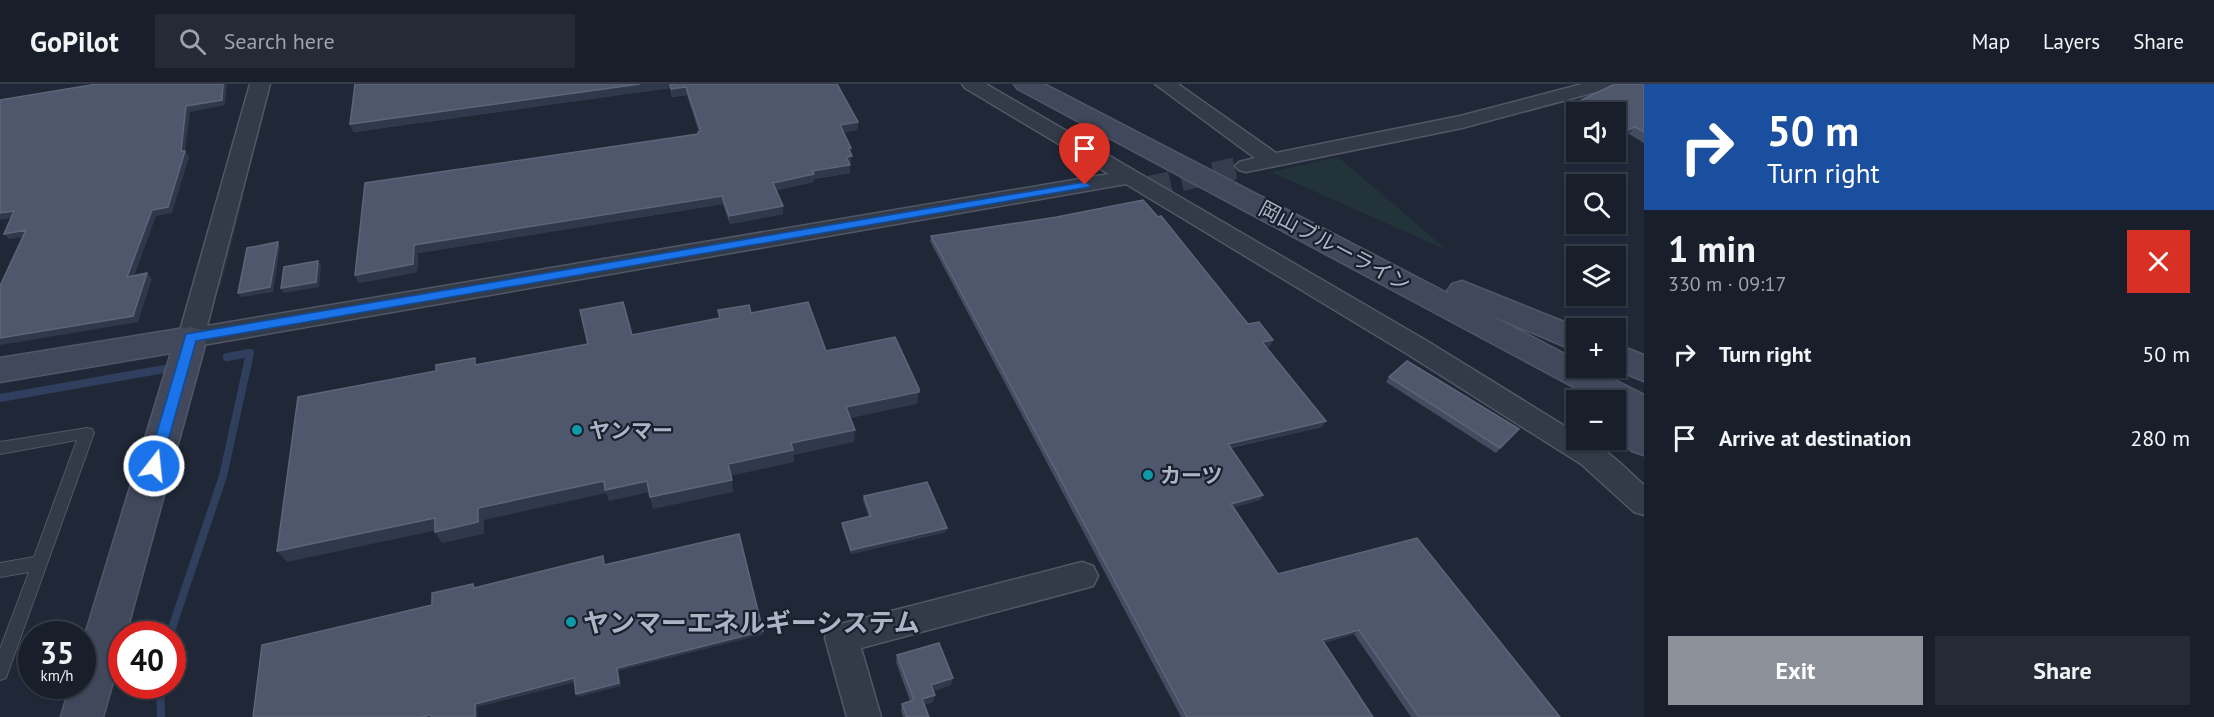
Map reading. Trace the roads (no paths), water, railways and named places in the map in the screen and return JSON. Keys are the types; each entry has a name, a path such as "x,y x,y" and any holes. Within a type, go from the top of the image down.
{"main road":[{"name":"岡山ブルーライン","path":"1026,84 1644,410"},
{"path":"1166,157 1566,336"},
{"path":"1469,317 1574,390"},
{"path":"0,370 191,338 82,717"},
{"path":"1626,361 1644,369"},
{"path":"1626,426 1644,441"}],"street":[{"path":"260,84 191,338 1131,177"},
{"path":"972,84 1418,348 1591,456 1644,502"},
{"path":"1165,84 1272,160"},
{"path":"1246,166 1462,122 1604,84"},
{"path":"864,717 842,638 1082,576"}],"lane":[{"path":"0,448 87,433 0,672"},
{"path":"0,570 40,563"}],"waterway":[{"path":"245,354 250,354"},
{"path":"174,621 223,476 250,354"},
{"path":"227,357 250,354"},
{"path":"0,398 176,367"},
{"path":"160,699 161,717"}],"tunnel":[{"path":"1149,187 1246,166"}],"place":[{"name":"ヤンマー","path":"577,430"},
{"name":"カーツ","path":"1148,475"},
{"name":"ヤンマーエネルギーシステム","path":"571,622"}]}
